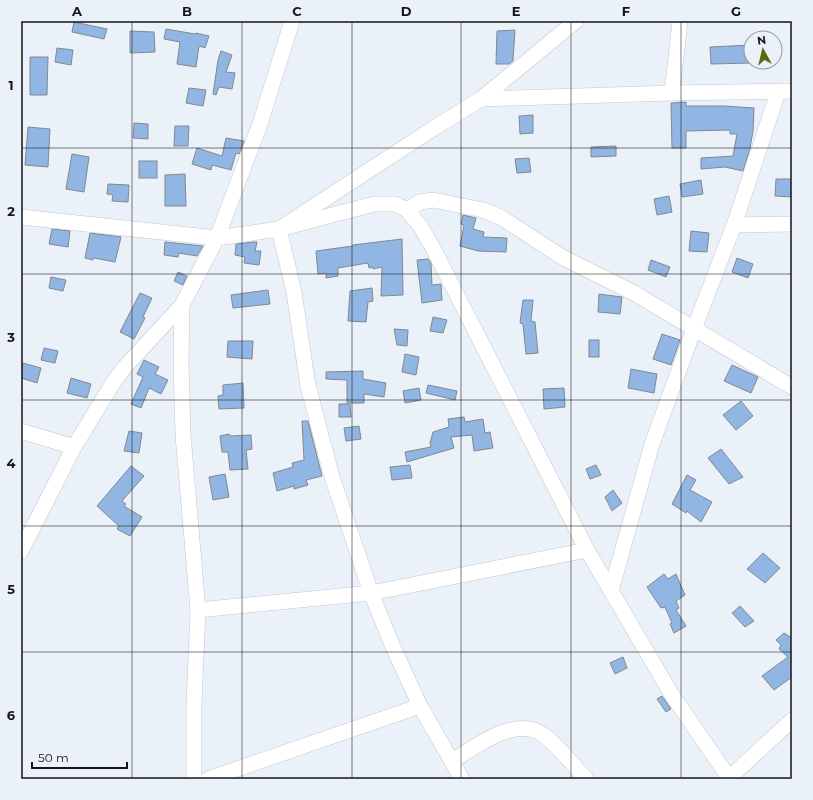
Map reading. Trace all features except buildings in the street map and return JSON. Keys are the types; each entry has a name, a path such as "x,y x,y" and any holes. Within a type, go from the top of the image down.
{"street":[{"path":"21,551 74,447 113,383 124,368 182,305 218,238 260,124 292,21"},
{"path":"279,229 481,99 576,21"},
{"path":"672,93 680,21"},
{"path":"481,99 785,91 694,328 652,444 611,591"},
{"path":"407,210 420,202 433,200 483,210 502,218 562,257 634,293 792,387"},
{"path":"21,217 218,238 279,229 374,204 395,204 407,210 421,227 433,248 587,550 672,695 730,779 792,720"},
{"path":"734,225 792,224"},
{"path":"279,229 294,292 308,386 332,477 371,593 393,647 420,706 462,779"},
{"path":"182,305 181,362 183,435 198,610 194,703 194,779"},
{"path":"21,431 74,447"},
{"path":"198,610 371,593 587,550"},
{"path":"208,779 420,706"},
{"path":"452,761 490,737 506,731 521,729 534,730 545,736 586,779"}]}
